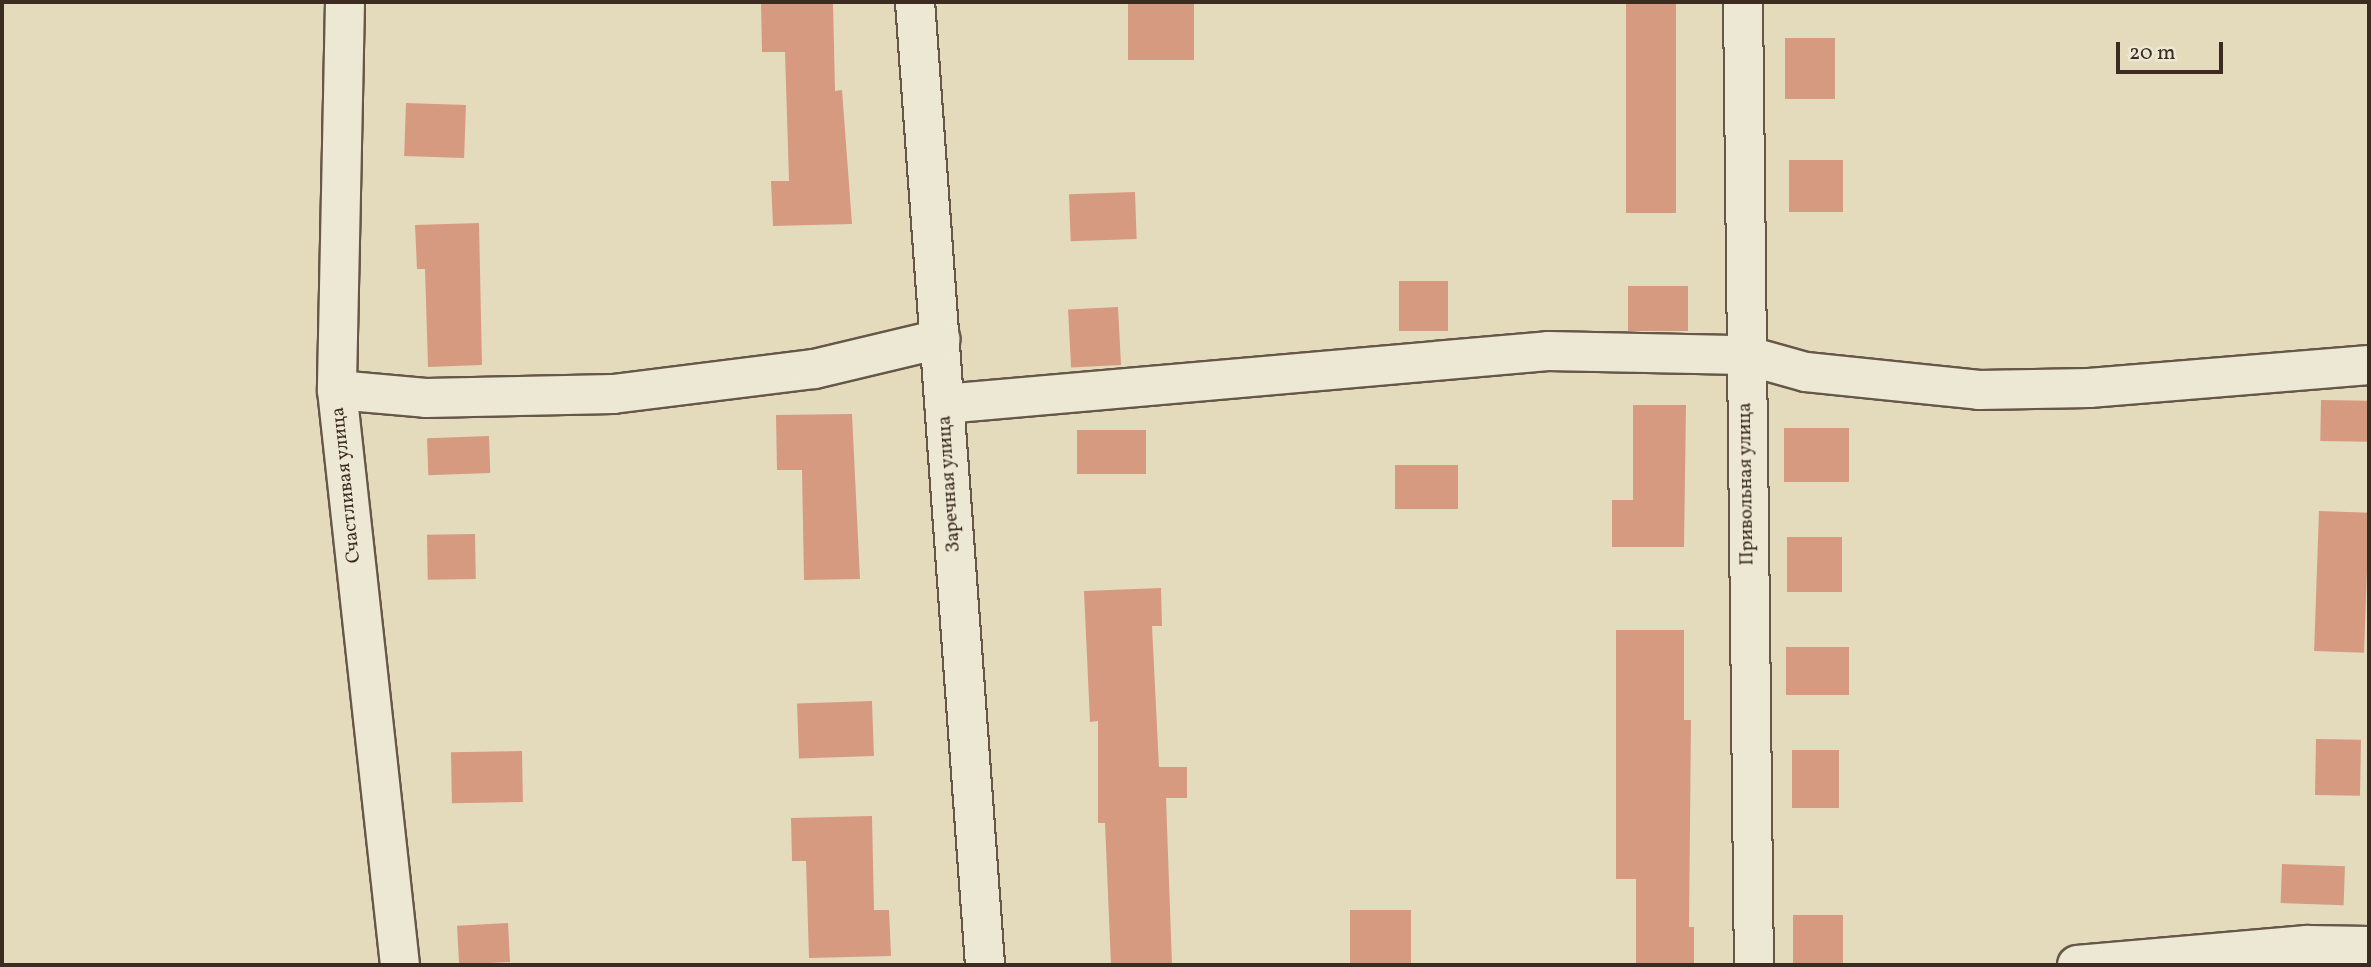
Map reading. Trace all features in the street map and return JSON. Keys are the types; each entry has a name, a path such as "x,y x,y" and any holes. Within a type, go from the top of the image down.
{"street":[{"name":"Счастливая улица","path":"345,2 337,390 400,965"},
{"name":"Заречная улица","path":"915,2 985,965"},
{"name":"Привольная улица","path":"1742,2 1754,965"},
{"path":"337,390 426,398 613,394 814,369 940,339"},
{"path":"944,404 1548,351 1745,355 1806,372 1979,390 2088,388 2369,365"},
{"path":"2077,965 2307,945 2369,946"}],"building":[{"path":"761,2 833,2 835,91 842,90 852,224 773,226 771,181 789,181 785,52 762,52"},
{"path":"1128,2 1194,2 1194,60 1128,60"},
{"path":"1626,2 1676,2 1676,213 1626,213"},
{"path":"1785,38 1835,38 1835,99 1785,99"},
{"path":"406,103 466,105 464,158 404,156"},
{"path":"1789,160 1843,160 1843,212 1789,212"},
{"path":"1135,192 1137,239 1071,241 1069,194"},
{"path":"479,223 482,365 428,367 425,269 417,269 415,225"},
{"path":"1399,281 1448,281 1448,331 1399,331"},
{"path":"1628,286 1688,286 1688,331 1628,331"},
{"path":"1118,307 1121,365 1071,368 1068,310"},
{"path":"2321,400 2369,401 2368,442 2320,441"},
{"path":"1633,405 1686,405 1684,547 1612,547 1612,500 1633,500"},
{"path":"852,414 860,579 804,580 802,470 777,470 776,415"},
{"path":"1784,428 1849,428 1849,482 1784,482"},
{"path":"1077,430 1146,430 1146,474 1077,474"},
{"path":"489,436 490,473 428,475 427,438"},
{"path":"1395,465 1458,465 1458,509 1395,509"},
{"path":"2319,511 2369,513 2364,653 2314,651"},
{"path":"475,534 476,579 428,580 427,535"},
{"path":"1787,537 1842,537 1842,592 1787,592"},
{"path":"1161,588 1162,626 1152,626 1159,767 1187,767 1187,798 1166,798 1172,965 1111,965 1105,823 1098,823 1098,721 1090,722 1084,591"},
{"path":"1616,630 1684,630 1684,720 1691,720 1689,927 1694,927 1694,965 1636,965 1636,879 1616,879"},
{"path":"1786,647 1849,647 1849,695 1786,695"},
{"path":"872,701 874,756 799,759 797,704"},
{"path":"2316,739 2361,740 2360,796 2315,795"},
{"path":"1792,750 1839,750 1839,808 1792,808"},
{"path":"522,751 523,802 452,803 451,752"},
{"path":"872,816 874,910 889,910 891,956 809,958 806,861 792,861 791,818"},
{"path":"2282,864 2345,866 2344,905 2281,903"},
{"path":"1350,910 1411,910 1411,965 1350,965"},
{"path":"1793,915 1843,915 1843,963 1793,963"},
{"path":"508,923 510,962 459,965 457,926"}]}
